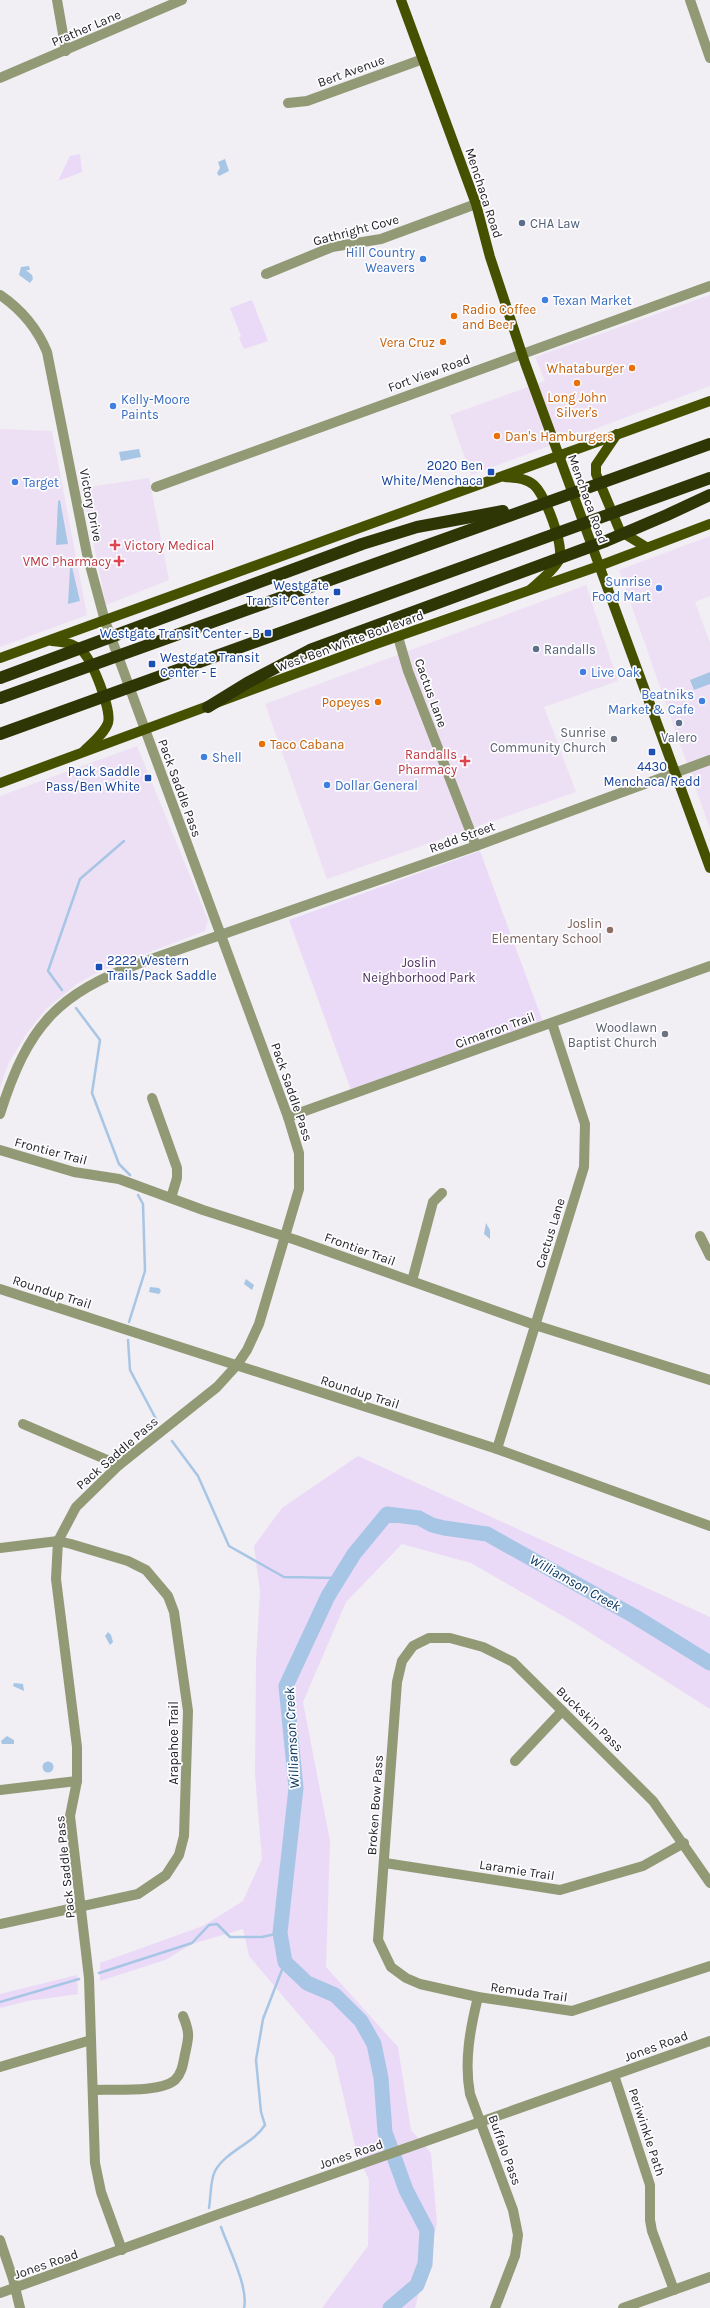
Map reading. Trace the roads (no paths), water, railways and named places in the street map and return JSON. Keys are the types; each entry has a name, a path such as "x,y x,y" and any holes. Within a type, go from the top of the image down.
{"highway":[{"path":"0,698 710,444"},
{"path":"0,734 710,478"},
{"path":"208,707 247,683 310,650 668,516 710,495"},
{"path":"0,678 362,544 417,527 542,503"}],"main road":[{"name":"Menchaca Road","path":"401,0 476,204 492,264 521,354 674,774 710,868"},
{"path":"0,658 710,401"},
{"path":"617,434 602,454 596,465 596,474 620,532 646,547"},
{"path":"503,476 523,479 535,486 544,498 560,546 559,559 530,591"},
{"name":"West Ben White Boulevard","path":"0,783 398,637 599,566 710,524"},
{"path":"50,641 70,643 82,650 91,662 109,714 108,724 103,732 81,754"}],"street":[{"path":"57,0 66,51"},
{"name":"Prather Lane","path":"0,78 182,0"},
{"path":"690,0 710,58"},
{"name":"Bert Avenue","path":"288,103 307,101 423,59"},
{"name":"Gathright Cove","path":"266,274 332,247 381,239 476,204"},
{"name":"Fort View Road","path":"156,487 710,286"},
{"name":"Victory Drive","path":"0,295 17,308 35,327 49,358 87,554 105,621 145,731"},
{"name":"Cactus Lane","path":"398,637 408,671 476,846"},
{"name":"Pack Saddle Pass","path":"122,2250 97,2179 95,2163 89,1978 82,1907 70,1816 77,1781 77,1747 56,1579 58,1541 76,1508 119,1465 217,1387 237,1365 247,1350 259,1324 285,1236 300,1178 299,1153 288,1117 145,731"},
{"name":"Redd Street","path":"0,1114 13,1076 28,1046 50,1017 70,998 90,984 113,973 476,846 710,760"},
{"name":"Cimarron Trail","path":"288,1117 710,966"},
{"name":"Cactus Lane","path":"497,1449 584,1167 585,1124 552,1023"},
{"path":"152,1098 178,1168 178,1178 171,1198"},
{"name":"Frontier Trail","path":"0,1150 74,1172 119,1179 535,1325 710,1380"},
{"path":"412,1281 433,1202 442,1193"},
{"path":"700,1236 710,1256"},
{"name":"Roundup Trail","path":"0,1289 497,1449 710,1526"},
{"path":"23,1424 119,1465"},
{"path":"0,1548 58,1541"},
{"name":"Arapahoe Trail","path":"0,1924 138,1894 166,1875 179,1854 184,1836 188,1711 174,1612 168,1596 146,1570 128,1561 58,1541"},
{"name":"Buckskin Pass","path":"413,1646 429,1638 450,1638 483,1647 513,1662 653,1800 710,1882"},
{"name":"Broken Bow Pass","path":"391,1967 378,1940 385,1863 396,1682 402,1661 413,1646"},
{"path":"515,1761 562,1711"},
{"path":"0,1790 77,1781"},
{"name":"Laramie Trail","path":"385,1863 560,1890 644,1866 684,1843"},
{"name":"Remuda Trail","path":"391,1967 406,1978 420,1984 478,1997 572,2011 710,1966"},
{"name":"Buffalo Pass","path":"478,1997 470,2039 468,2079 481,2122 513,2210 518,2235 515,2256 496,2308"},
{"path":"93,2090 157,2088 174,2080 180,2073 183,2064 190,2032 183,2016"},
{"path":"0,2067 91,2040"},
{"name":"Jones Road","path":"0,2293 710,2041"},
{"name":"Periwinkle Path","path":"614,2075 650,2185 650,2220 652,2231 674,2290"},
{"path":"0,2240 20,2308"},
{"path":"624,2308 710,2278"}],"water":[{"path":"225,159 229,171 219,176 217,173 220,168 218,162"},
{"path":"29,266 30,270 26,270 32,275 33,279 30,283 19,275 21,267"},
{"path":"139,449 141,457 121,461 119,452"},
{"path":"60,500 68,544 56,545 58,501"},
{"path":"72,567 80,601 68,604 70,568"},
{"path":"710,672 710,684 694,690 690,680"},
{"path":"486,1223 490,1230 490,1239 484,1234"},
{"path":"246,1279 254,1285 252,1290 244,1284"},
{"path":"150,1287 159,1288 161,1291 159,1294 149,1292"},
{"path":"108,1632 111,1635 113,1642 110,1645 105,1636"},
{"path":"14,1683 23,1684 24,1691 13,1686"},
{"path":"7,1736 14,1740 14,1744 2,1744 1,1741"},
{"path":"46,1762 50,1762 52,1763 52,1771 46,1772 43,1769 43,1765"}],"waterway":[{"path":"62,990 48,971 80,879 124,841"},
{"path":"76,1008 100,1040 92,1093 119,1164 130,1175"},
{"path":"129,1322 145,1271 143,1204 138,1195"},
{"path":"128,1340 130,1370 157,1421"},
{"path":"172,1441 198,1476 229,1546 284,1577 339,1578"},
{"name":"Williamson Creek","path":"390,2308 417,2285 425,2264 427,2230 406,2190 385,2132 381,2078 374,2044 361,2021 335,1995 307,1983 285,1962 280,1933 296,1788 286,1686 328,1596 354,1554 387,1514 419,1518 432,1525 444,1528 487,1534 634,1616 710,1663"},
{"path":"99,1973 192,1943 209,1925 217,1924 230,1937 262,1937 280,1933"},
{"path":"209,2208 211,2184 215,2171 226,2158 260,2132 265,2125 261,2112 256,2060 263,2019 285,1962"},
{"path":"0,2002 79,1979"},
{"path":"221,2227 241,2279 244,2290 244,2308"}],"place":[{"name":"CHA Law","path":"522,223"},
{"name":"Hill Country Weavers","path":"423,259"},
{"name":"Texan Market","path":"545,300"},
{"name":"Radio Coffee and Beer","path":"454,316"},
{"name":"Vera Cruz","path":"443,342"},
{"name":"Whataburger","path":"632,368"},
{"name":"Long John Silver's","path":"577,383"},
{"name":"Kelly-Moore Paints","path":"113,406"},
{"name":"Dan's Hamburgers","path":"497,436"},
{"name":"2020 Ben White/Menchaca","path":"491,472"},
{"name":"Target","path":"15,482"},
{"name":"Victory Medical","path":"115,545"},
{"name":"VMC Pharmacy","path":"119,561"},
{"name":"Sunrise Food Mart","path":"659,588"},
{"name":"Westgate Transit Center","path":"337,592"},
{"name":"Westgate Transit Center - B","path":"268,633"},
{"name":"Randalls","path":"536,649"},
{"name":"Westgate Transit Center - E","path":"152,664"},
{"name":"Live Oak","path":"583,672"},
{"name":"Beatniks Market & Cafe","path":"702,701"},
{"name":"Popeyes","path":"378,702"},
{"name":"Valero","path":"679,723"},
{"name":"Sunrise Community Church","path":"614,739"},
{"name":"Taco Cabana","path":"262,744"},
{"name":"4430 Menchaca/Redd","path":"652,752"},
{"name":"Shell","path":"204,757"},
{"name":"Randalls Pharmacy","path":"465,761"},
{"name":"Pack Saddle Pass/Ben White","path":"148,778"},
{"name":"Dollar General","path":"327,785"},
{"name":"Joslin Elementary School","path":"610,930"},
{"name":"2222 Western Trails/Pack Saddle","path":"99,967"},
{"name":"Woodlawn Baptist Church","path":"665,1034"}],"park label":[{"name":"Joslin Neighborhood Park","path":"419,970"}]}
